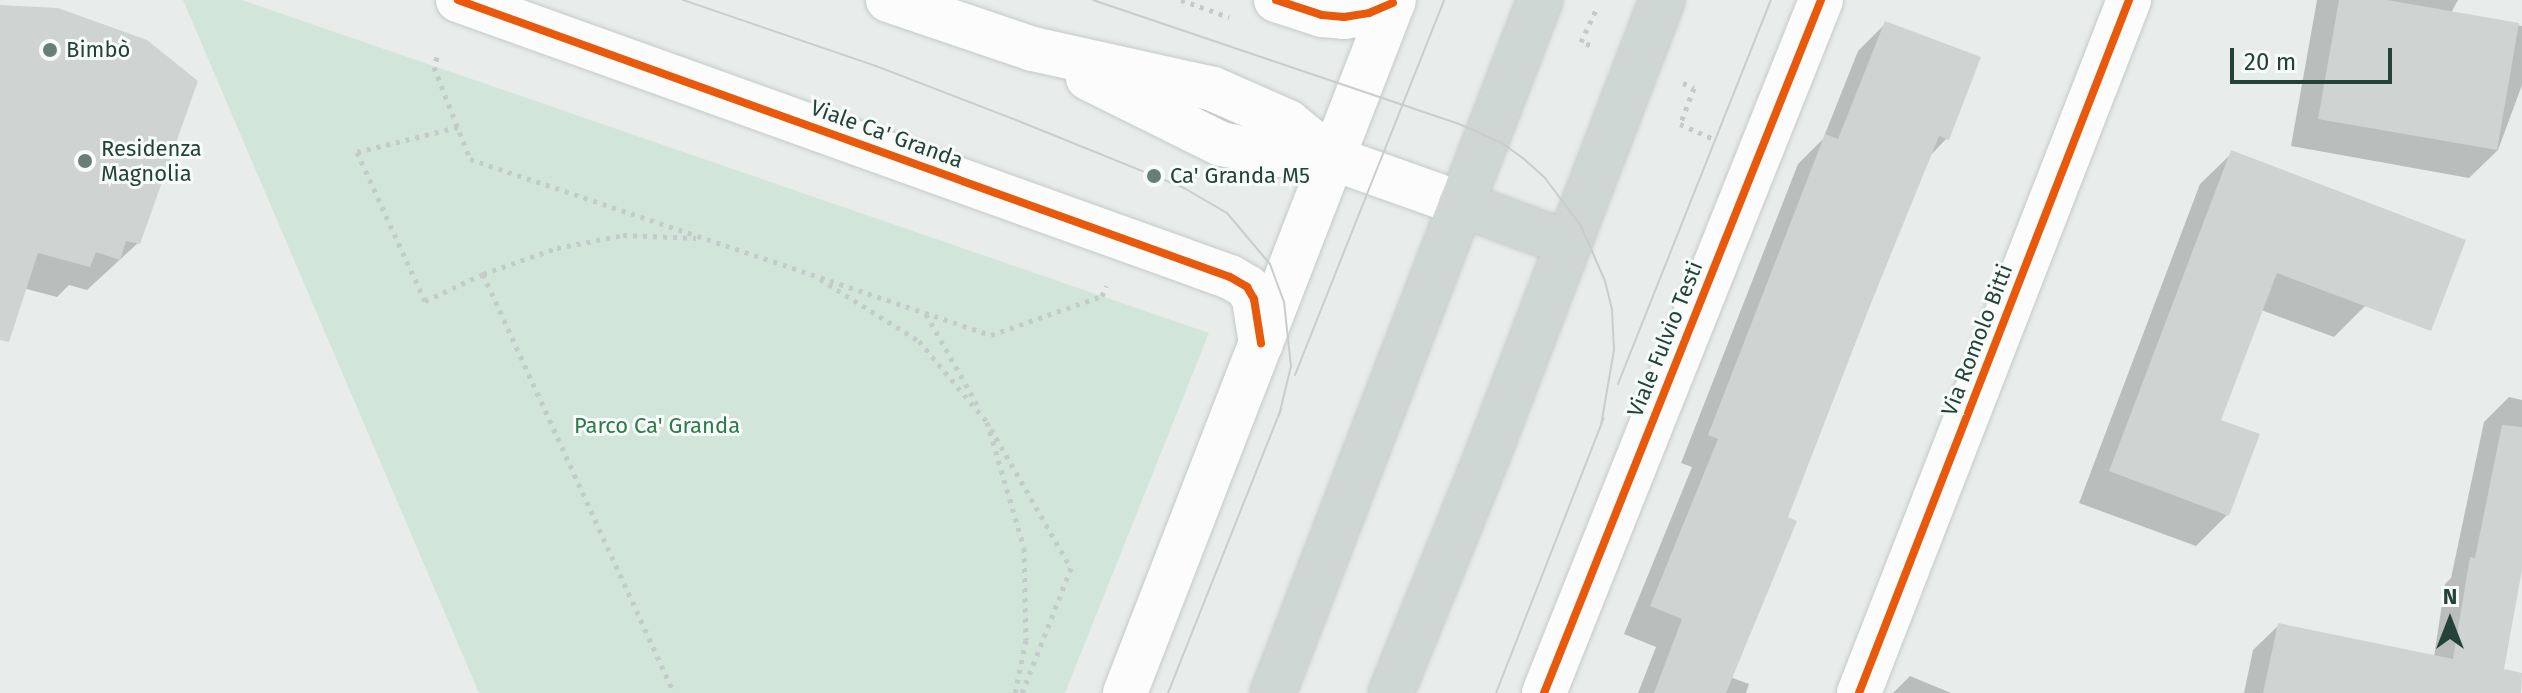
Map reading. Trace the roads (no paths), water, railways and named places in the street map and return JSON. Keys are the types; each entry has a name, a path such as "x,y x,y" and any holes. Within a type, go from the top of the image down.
{"main road":[{"path":"1273,693 1540,0"},
{"path":"1391,693 1662,0"},
{"path":"1461,204 1569,244"}],"street":[{"name":"Viale Ca' Granda","path":"458,0 1230,277 1247,287 1254,299 1261,343"},
{"path":"888,0 1033,49 1213,89 1288,122 1332,158 1461,204"},
{"path":"1276,0 1322,15 1344,17 1369,13 1393,1"},
{"name":"Viale Fulvio Testi","path":"1544,693 1821,0"},
{"name":"Via Romolo Bitti","path":"1859,693 2129,0"},
{"path":"1125,693 1393,1"}],"tram line":[{"path":"683,0 876,66 1016,120 1184,188 1227,213 1270,264 1284,302 1291,366 1279,416"},
{"path":"1093,0 1457,123 1502,143 1524,159 1545,178 1581,226 1605,281 1612,309 1614,350 1601,425"},
{"path":"1295,375 1444,0"},
{"path":"1618,384 1771,0"},
{"path":"1168,693 1281,409"},
{"path":"1496,693 1604,418"}],"place":[{"name":"Bimbò","path":"50,50"},
{"name":"Residenza Magnolia","path":"85,161"},
{"name":"Ca' Granda M5","path":"1154,176"}],"park label":[{"name":"Parco Ca' Granda","path":"657,426"}]}
